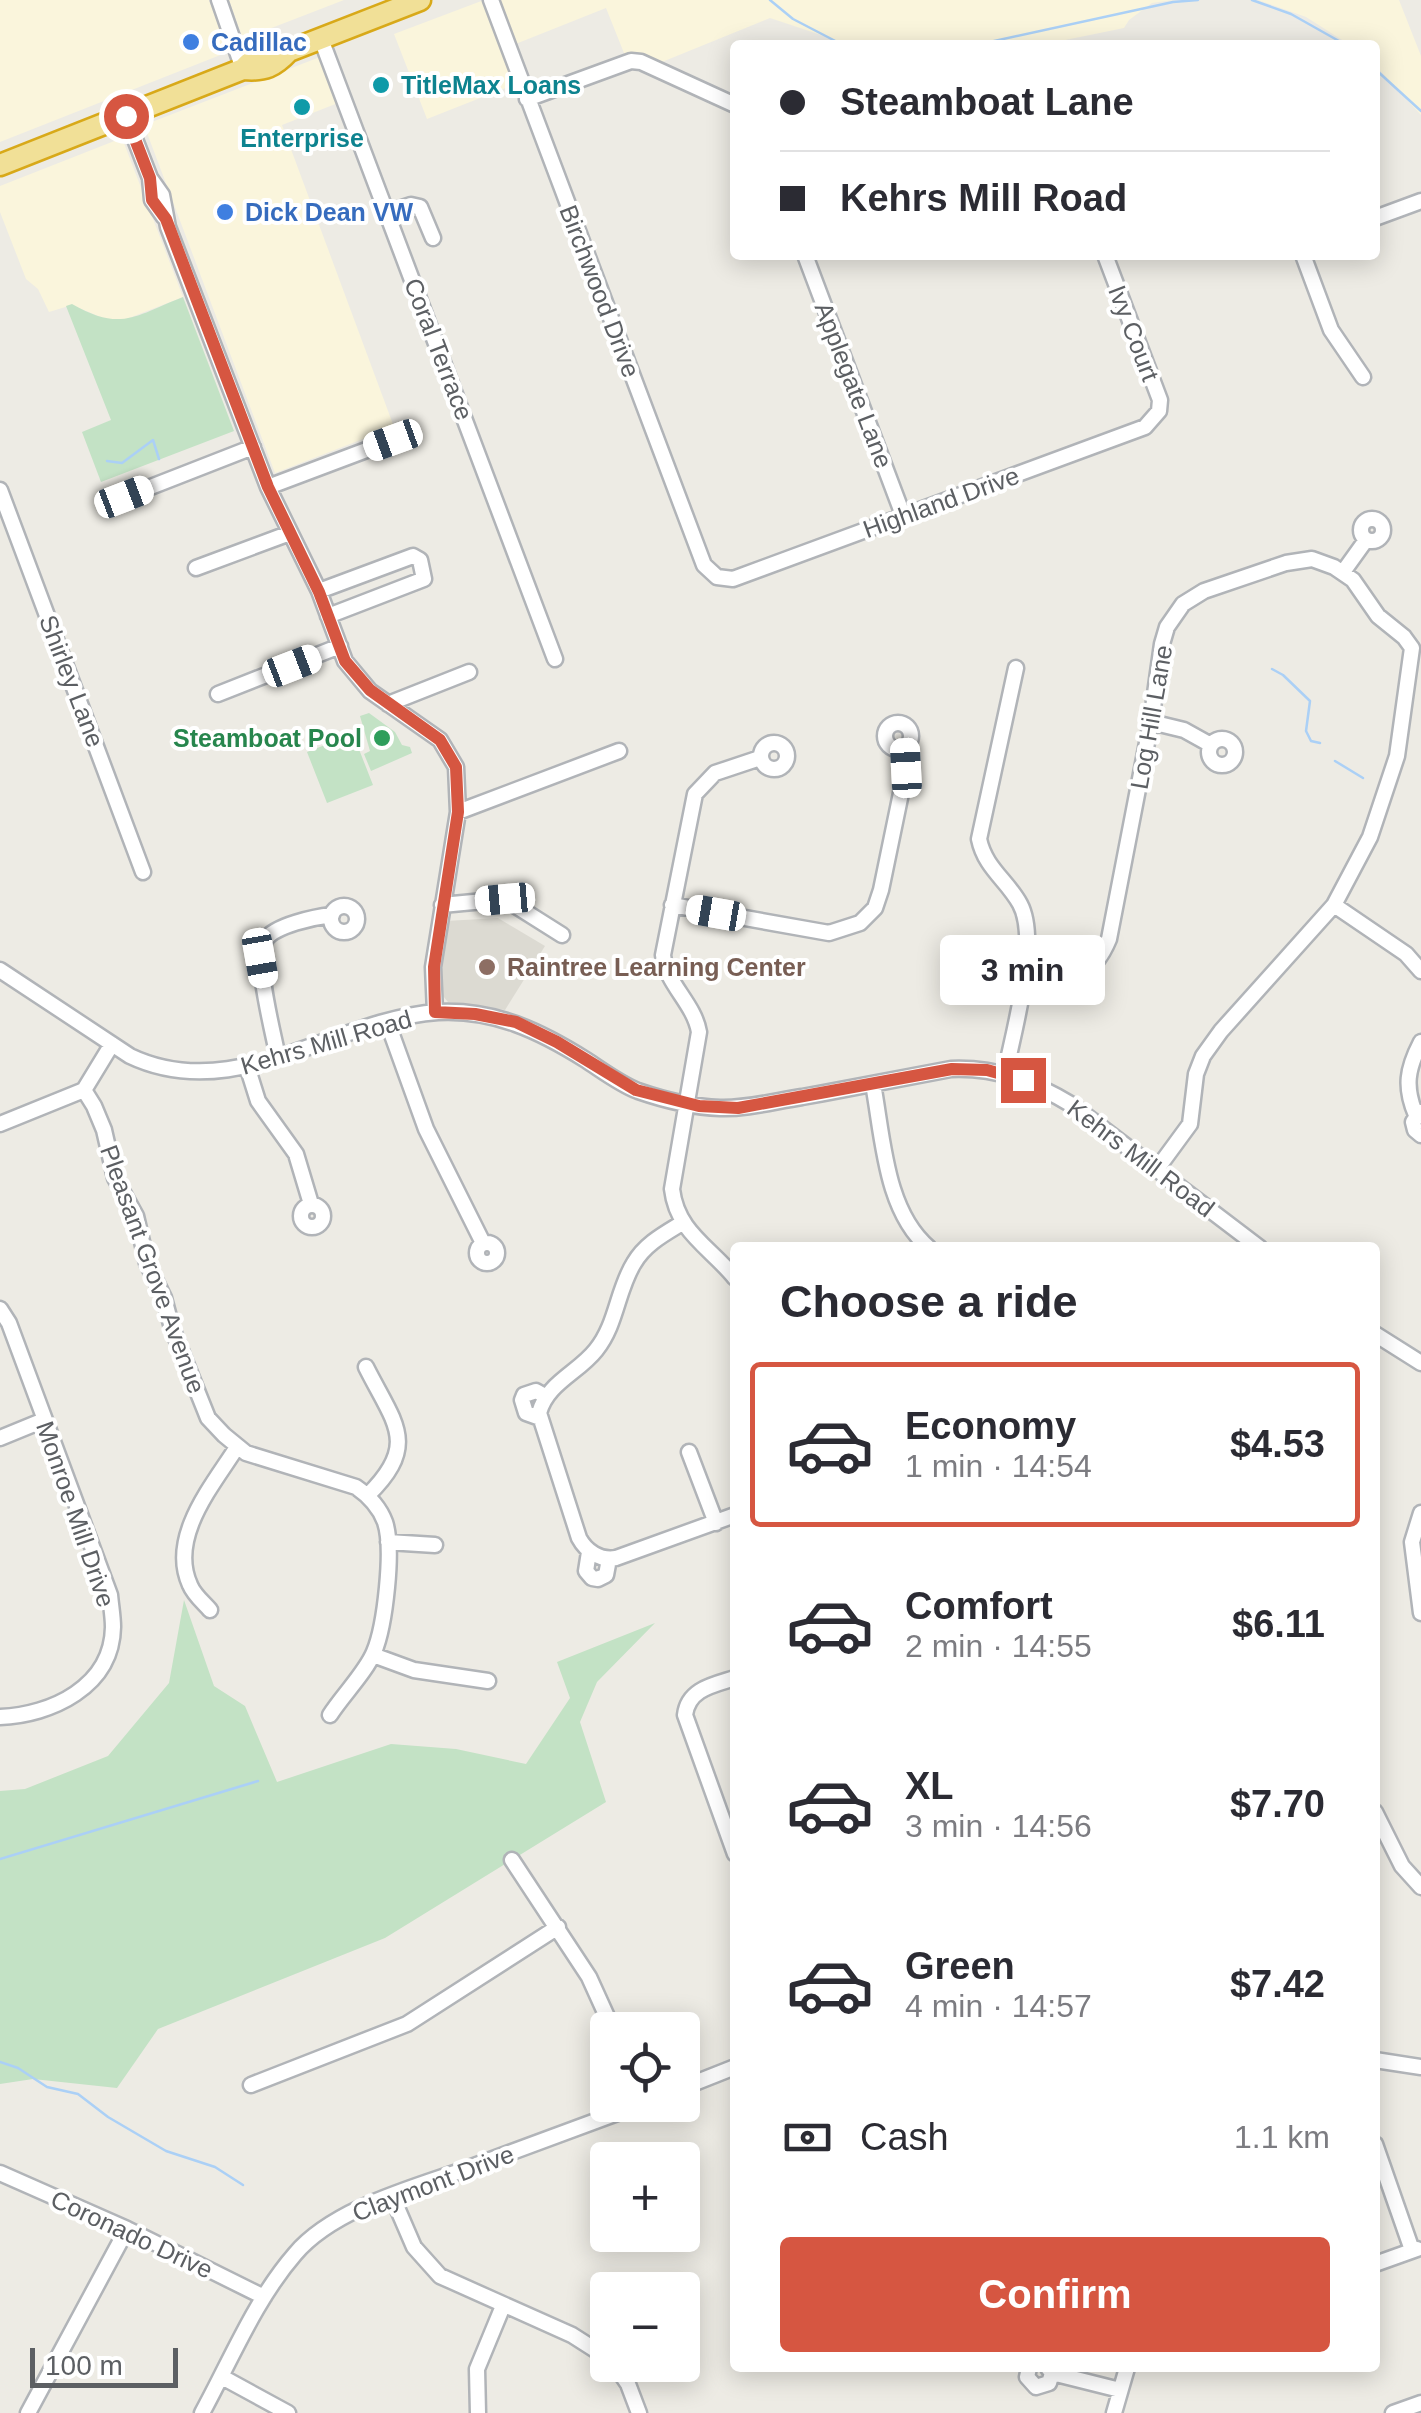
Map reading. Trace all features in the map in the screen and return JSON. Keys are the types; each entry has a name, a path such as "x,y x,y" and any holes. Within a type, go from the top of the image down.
{"highway":[{"path":"0,165 243,69 262,71 275,66 289,51 420,0"}],"street":[{"path":"219,0 243,69"},
{"name":"Birchwood Drive","path":"491,0 704,564 717,577"},
{"name":"Coral Terrace","path":"321,39 555,659"},
{"path":"527,99 631,61 730,103"},
{"path":"126,116 150,178 152,200 166,219 268,487 319,592 351,671 388,704 423,726 446,748 456,767 458,812 434,967 435,1012"},
{"path":"1380,216 1421,201"},
{"path":"387,212 411,204 420,207 433,238"},
{"name":"Applegate Lane","path":"807,260 903,515"},
{"name":"Ivy Court","path":"1106,260 1160,400 1159,411"},
{"path":"1305,260 1331,330 1363,377"},
{"name":"Highland Drive","path":"717,577 733,579 1145,427 1159,411"},
{"path":"268,487 393,440"},
{"path":"124,497 252,447"},
{"name":"Shirley Lane","path":"0,490 143,872"},
{"path":"196,568 290,533"},
{"path":"1156,1169 1189,1127 1196,1074 1209,1047 1334,905 1370,837 1391,781 1416,668 1416,642 1378,616 1359,587 1343,572 1366,540"},
{"path":"319,592 412,556 420,560 424,579 328,616"},
{"name":"Log Hill Lane","path":"1023,984 1047,988 1083,975 1103,954 1110,940 1162,644 1167,627 1183,604 1204,590 1300,560 1312,559 1343,572"},
{"path":"218,694 340,646"},
{"path":"1005,1074 1023,984 1026,918 1019,902 988,866 978,839 1016,668"},
{"path":"388,704 469,672"},
{"path":"1151,722 1184,730 1210,745"},
{"path":"672,905 829,933 860,923 875,908 881,890 906,768 905,748"},
{"path":"458,812 619,751"},
{"path":"730,1273 682,1223 672,1189 699,1032 694,1014 663,962 695,794 715,772 760,758"},
{"path":"442,905 505,899 562,935"},
{"path":"1334,905 1406,954 1421,971"},
{"path":"278,1058 260,958 264,940 273,932 311,918 332,915"},
{"name":"Kehrs Mill Road","path":"0,970 112,1044 147,1064 164,1068 218,1071 247,1066 387,1022 435,1012 516,1022 636,1090 688,1105 738,1108 952,1069 987,1070 1041,1087 1072,1105 1252,1242"},
{"path":"387,1022 426,1130 483,1243"},
{"path":"1421,1042 1406,1082 1419,1114 1413,1126 1421,1135"},
{"path":"0,1124 84,1090 112,1044"},
{"path":"247,1066 258,1101 296,1154 310,1204"},
{"path":"873,1084 899,1210 922,1242"},
{"name":"Pleasant Grove Avenue","path":"84,1090 104,1130 115,1178 136,1216 147,1263 164,1298 201,1404 215,1427 237,1447 258,1457 338,1480 368,1496"},
{"path":"682,1223 642,1252 629,1272 599,1346 544,1396 540,1418 579,1538 599,1556 730,1517"},
{"name":"Monroe Mill Drive","path":"0,1309 9,1323 110,1596 114,1630 102,1663 78,1692 50,1710 0,1717"},
{"path":"1380,1337 1421,1363"},
{"path":"330,1716 374,1655 384,1624 388,1542 383,1517 368,1496 393,1468 400,1440 366,1367"},
{"path":"0,1438 44,1420"},
{"path":"210,1610 191,1588 184,1557 194,1514 237,1447"},
{"path":"689,1452 716,1523"},
{"path":"1421,1513 1412,1542 1421,1613"},
{"path":"388,1542 435,1545"},
{"path":"374,1655 414,1670 488,1681"},
{"path":"730,1680 696,1692 685,1715 730,1840"},
{"path":"1380,1822 1402,1866 1421,1887"},
{"path":"512,1860 589,1977 605,2012"},
{"path":"251,2085 407,2024 558,1927"},
{"path":"1380,2061 1421,2067"},
{"path":"700,2081 730,2069"},
{"name":"Claymont Drive","path":"202,2413 264,2297 296,2252 308,2242 346,2216 392,2196 594,2122"},
{"path":"1380,2157 1416,2249 1380,2262"},
{"name":"Coronado Drive","path":"0,2173 127,2229 264,2297"},
{"path":"392,2196 414,2247 432,2270 590,2346"},
{"path":"28,2413 127,2229"},
{"path":"478,2413 477,2369 503,2306"},
{"path":"1028,2372 1026,2377 1036,2387 1049,2383 1050,2372"},
{"path":"1057,2372 1120,2390"},
{"path":"1114,2413 1126,2372"},
{"path":"222,2377 288,2413"},
{"path":"627,2382 639,2413"},
{"path":"1395,2413 1421,2403"}],"shaded area":[{"path":"0,0 209,0 228,52 0,142"},
{"path":"229,0 344,0 243,39"},
{"path":"484,0 516,84 427,119 394,34"},
{"path":"496,0 1173,0 1152,3 1124,28 1065,40 834,40 770,18 657,64 626,58 606,8 513,45"},
{"path":"1258,0 1399,0 1421,56 1421,115 1380,70 1380,40 1342,40 1306,17"},
{"path":"320,57 338,103 282,125 394,427 275,473 144,125"},
{"path":"122,138 183,297 124,320 110,321 72,305 49,312 38,289 26,279 0,212 0,186"},
{"name":"Raintree Learning Center","path":"498,918 545,946 505,1010 448,1002 443,996 441,946 446,921"}],"green space":[{"path":"183,297 234,431 101,482 82,432 111,420 66,306 72,304 89,313 116,319 140,315"},
{"name":"Steamboat Pool","path":"369,713 395,732 412,753 371,771 364,754 370,751 360,716"},
{"path":"353,734 373,785 327,803 307,752"},
{"path":"184,1600 214,1686 245,1706 277,1782 391,1744 456,1749 526,1764 570,1698 557,1662 655,1623 597,1682 580,1722 606,1802 385,1938 158,2029 117,2088 33,2079 0,2084 0,1791 25,1789 108,1756 169,1683"}],"waterway":[{"path":"770,0 793,19 833,40"},
{"path":"999,40 1198,0"},
{"path":"1252,0 1291,14 1337,40"},
{"path":"1380,74 1421,111"},
{"path":"107,461 122,463 153,440 159,459"},
{"path":"1272,669 1310,701 1306,731 1311,741 1320,743"},
{"path":"1335,761 1363,778"},
{"path":"0,1859 258,1781"},
{"path":"0,2062 18,2068 47,2087 78,2094 166,2151 215,2167 243,2185"}],"place":[{"name":"Cadillac","path":"191,42"},
{"name":"TitleMax Loans","path":"381,85"},
{"name":"Enterprise","path":"302,107"},
{"name":"Dick Dean VW","path":"225,212"},
{"name":"Steamboat Pool","path":"382,738"},
{"name":"Raintree Learning Center","path":"487,967"}],"route":[{"path":"126,116 150,178 154,206 166,219 268,487 319,592 345,661 370,690 440,740 456,767 458,812 434,967 435,1012 516,1022 636,1090 699,1106 738,1108 952,1069 987,1070 1023,1080"}]}
